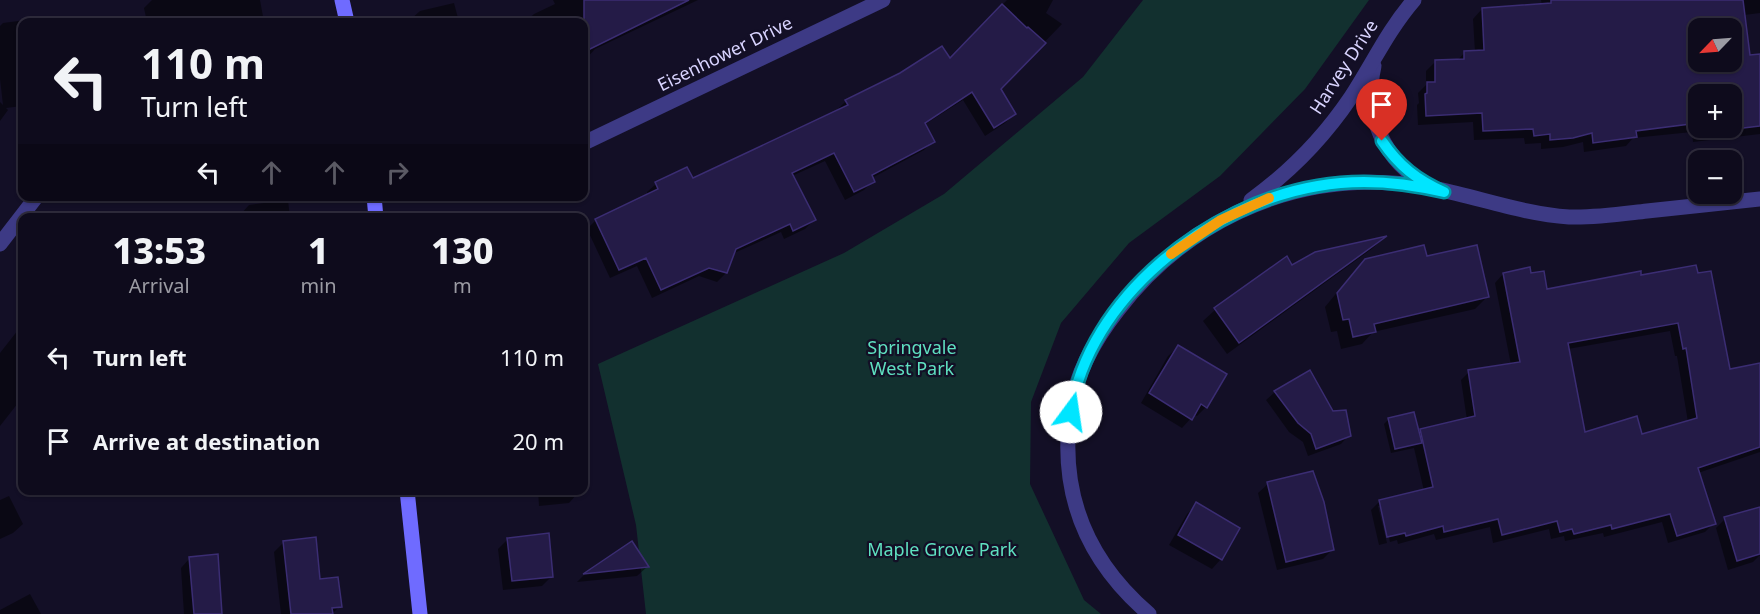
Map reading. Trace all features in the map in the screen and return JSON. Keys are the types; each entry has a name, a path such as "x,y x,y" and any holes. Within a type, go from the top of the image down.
{"main road":[{"path":"342,0 346,18"},
{"path":"407,495 420,614"}],"street":[{"name":"Eisenhower Drive","path":"588,141 883,0"},
{"name":"Harvey Drive","path":"1221,220 1253,199 1280,177 1329,127 1350,98 1396,22 1414,0"},
{"path":"1381,47 1371,77 1370,97 1376,127 1382,141 1404,169 1419,180 1444,192"},
{"path":"1149,614 1126,595 1103,566 1086,534 1074,501 1068,463 1069,424 1072,399 1084,363 1102,329 1132,291 1176,250 1221,220 1244,208 1285,193 1344,182 1396,183 1529,213 1570,217 1599,217 1760,199"},
{"path":"24,213 33,201"},
{"path":"0,244 18,221"}],"green space":[{"name":"Springvale West Park","path":"1143,0 1369,0 1305,89 1220,176 1129,243 1061,323 1031,402 1030,484 1084,600 1101,614 646,614 636,525 598,364 844,253 944,194 1083,77"}],"building":[{"path":"584,0 689,0 588,50 588,18 584,18"},
{"path":"1551,0 1743,0 1750,55 1760,54 1760,126 1742,128 1742,84 1688,84 1688,124 1636,131 1637,137 1593,143 1592,133 1573,138 1550,140 1550,134 1534,136 1533,129 1483,131 1482,113 1426,116 1425,94 1427,93 1427,82 1435,82 1435,60 1464,59 1464,51 1484,50 1482,8 1551,3"},
{"path":"1002,4 1046,43 1001,89 1016,114 994,128 972,92 925,123 935,142 872,175 875,182 854,192 834,153 792,173 816,220 793,231 790,224 736,249 727,273 709,268 661,290 646,258 619,270 595,219 658,189 655,182 687,167 693,178 848,105 845,100 900,73 942,46 950,58"},
{"path":"1387,236 1239,343 1214,308 1287,256 1292,265 1315,252"},
{"path":"1424,245 1427,256 1477,245 1489,297 1374,324 1376,332 1353,337 1349,319 1343,320 1337,293 1365,259"},
{"path":"1696,265 1698,273 1711,271 1730,369 1760,363 1760,447 1698,468 1716,524 1677,536 1670,514 1612,529 1611,525 1574,534 1572,529 1560,532 1557,521 1502,535 1498,519 1444,532 1443,526 1406,536 1405,533 1387,537 1379,500 1433,487 1420,429 1475,416 1468,370 1520,362 1503,273 1530,267 1531,273 1544,271 1547,289 1641,271 1641,275","holes":["1678,323 1683,349 1686,348 1697,418 1642,434 1637,416 1585,432 1568,343"]},
{"path":"1178,345 1227,374 1207,408 1201,404 1192,420 1149,393"},
{"path":"1310,370 1333,411 1346,410 1351,436 1316,449 1311,434 1298,423 1274,391"},
{"path":"1414,412 1422,443 1395,449 1388,418"},
{"path":"1313,471 1324,502 1334,550 1286,562 1267,482"},
{"path":"1196,502 1240,528 1222,560 1178,535"},
{"path":"1760,507 1760,554 1737,561 1724,517"},
{"path":"549,533 553,577 512,581 507,538"},
{"path":"316,537 320,579 338,577 342,607 332,608 333,614 291,614 283,541"},
{"path":"632,541 649,567 583,574"},
{"path":"218,554 222,614 194,614 189,557"}],"slow traffic":[{"path":"1171,254 1221,220 1269,198"}],"route":[{"path":"1071,412 1072,399 1084,363 1102,329 1153,269 1176,250 1221,220 1244,208 1293,191 1344,182 1396,183 1444,192 1419,180 1404,169 1382,141"}],"park label":[{"name":"Maple Grove Park","path":"942,550"}]}
